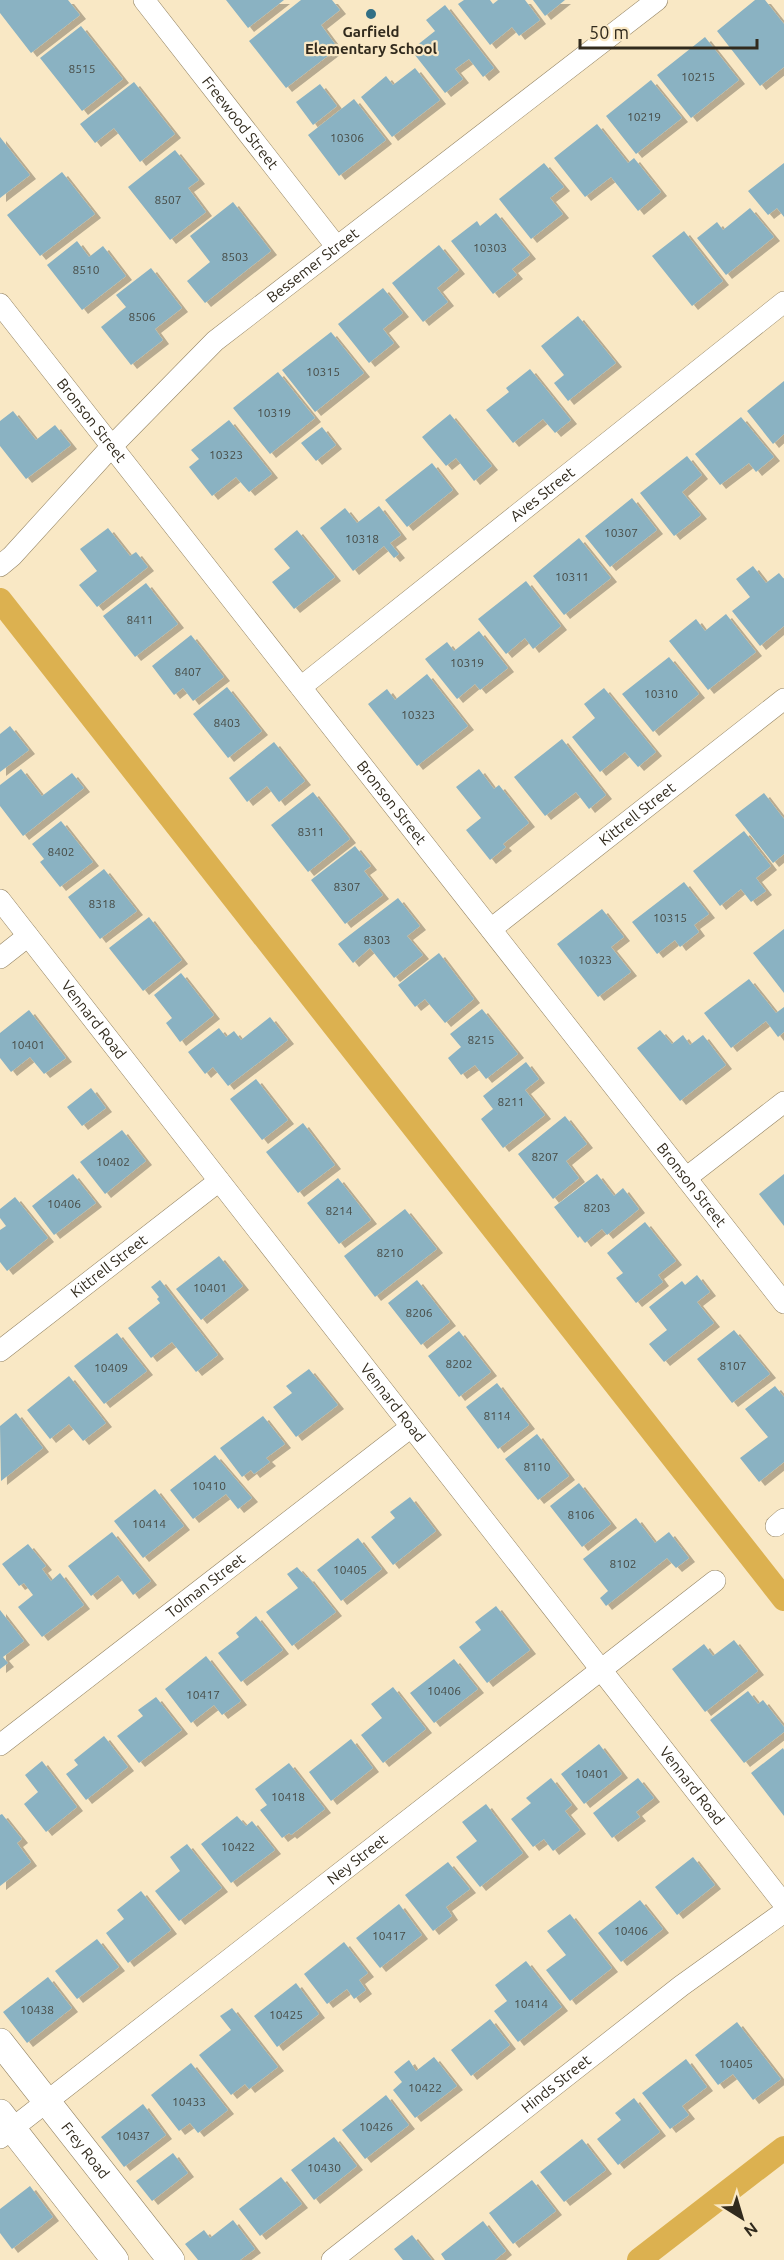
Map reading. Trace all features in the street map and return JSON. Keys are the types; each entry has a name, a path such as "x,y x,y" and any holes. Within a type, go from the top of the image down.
{"street":[{"name":"Freewood Street","path":"144,0 336,246"},
{"name":"Bessemer Street","path":"6,561 112,446 215,341 657,0"},
{"name":"Aves Street","path":"301,687 784,302"},
{"name":"Bronson Street","path":"0,304 784,1303"},
{"name":"Kittrell Street","path":"491,929 784,699"},
{"name":"Vennard Road","path":"0,900 784,1904"},
{"path":"0,958 28,936"},
{"path":"686,1178 784,1102"},
{"name":"Kittrell Street","path":"0,1352 219,1181"},
{"name":"Tolman Street","path":"0,1745 411,1426"},
{"name":"Ney Street","path":"4,2126 47,2102 715,1581"},
{"name":"Hinds Street","path":"332,2260 681,1986 784,1912"},
{"name":"Frey Road","path":"0,2042 171,2260"},
{"path":"4,2126 115,2260"}],"building":[{"path":"0,0 68,0 80,15 31,53 0,13"},
{"path":"226,0 284,0 248,28"},
{"path":"301,0 332,0 340,10 321,25 338,48 286,88 249,41"},
{"path":"464,0 490,0 493,4 498,0 525,0 540,20 519,36 512,27 490,45 458,4"},
{"path":"533,0 565,0 545,16"},
{"path":"755,0 765,0 784,24 784,67 760,86 717,31"},
{"path":"445,5 494,68 483,77 469,59 455,69 463,79 445,93 411,50 435,31 426,20"},
{"path":"81,26 123,79 82,111 40,58"},
{"path":"705,37 739,80 691,118 657,75"},
{"path":"415,68 440,100 392,137 361,97 386,76 393,85"},
{"path":"651,80 682,118 636,154 606,116"},
{"path":"134,82 175,134 140,162 114,128 95,143 80,124"},
{"path":"320,84 337,106 313,125 296,102"},
{"path":"354,99 386,140 339,176 308,135"},
{"path":"597,124 628,163 634,158 661,192 638,211 611,177 585,197 554,158"},
{"path":"0,137 30,175 0,198"},
{"path":"175,150 199,180 188,188 206,212 170,240 128,187"},
{"path":"544,163 564,187 550,198 563,214 531,239 499,199"},
{"path":"784,163 784,217 777,208 768,215 748,191"},
{"path":"62,172 95,214 40,256 7,215"},
{"path":"233,202 271,251 205,303 187,281 210,262 190,236"},
{"path":"750,208 774,237 726,275 697,238 717,222 723,230"},
{"path":"496,213 530,255 512,269 517,275 493,294 451,241 477,221 480,226"},
{"path":"684,231 723,281 692,306 652,256"},
{"path":"77,241 89,257 103,246 126,276 82,310 47,265"},
{"path":"439,245 459,270 437,288 448,302 423,322 392,283"},
{"path":"151,268 182,308 155,329 163,340 131,365 101,327 126,307 116,295"},
{"path":"383,288 403,313 383,329 394,343 369,363 338,324"},
{"path":"578,316 616,363 568,401 554,383 564,375 541,346"},
{"path":"331,332 364,373 315,412 282,370"},
{"path":"530,369 571,420 555,433 543,419 513,443 486,410 509,392 506,388"},
{"path":"278,372 315,418 270,454 233,408"},
{"path":"784,381 784,434 773,444 747,411"},
{"path":"13,411 36,440 55,425 71,445 26,479 0,446 0,421"},
{"path":"450,414 492,466 474,481 456,458 446,466 422,437"},
{"path":"741,417 774,457 756,472 749,463 720,485 695,454"},
{"path":"229,420 272,474 249,492 236,477 212,496 189,467 199,459 191,450"},
{"path":"322,427 336,445 316,461 301,443"},
{"path":"687,456 702,475 682,492 701,515 674,536 640,493"},
{"path":"432,463 453,490 407,527 385,500"},
{"path":"632,498 657,530 610,567 585,536"},
{"path":"379,506 401,535 390,543 399,554 394,558 384,546 353,571 320,528 345,508 357,523"},
{"path":"108,528 130,556 136,552 148,567 97,607 79,585 97,571 80,549"},
{"path":"297,530 335,577 294,609 272,582 290,568 274,549"},
{"path":"579,538 611,578 564,615 533,576"},
{"path":"753,566 766,583 779,573 784,579 784,626 760,646 732,611 750,597 736,579"},
{"path":"526,581 561,626 533,649 525,638 506,654 478,619"},
{"path":"146,583 178,624 135,657 103,616"},
{"path":"726,614 756,652 708,690 669,641 696,619 705,631"},
{"path":"479,631 508,668 480,690 475,684 457,699 425,659 447,642 454,651"},
{"path":"191,635 224,677 193,701 183,688 174,695 152,666"},
{"path":"669,657 699,694 653,732 622,694"},
{"path":"427,674 468,726 417,766 368,704 387,689 395,700"},
{"path":"227,687 262,731 228,758 193,714"},
{"path":"604,688 656,752 638,767 625,752 600,772 572,737 595,718 584,704"},
{"path":"10,726 29,750 0,772 0,734"},
{"path":"562,739 606,795 589,809 576,792 545,816 514,777"},
{"path":"274,742 305,781 279,802 267,786 247,802 229,778"},
{"path":"21,769 42,796 72,773 84,788 23,836 0,806 0,785"},
{"path":"479,769 494,789 499,785 529,823 503,844 506,847 490,860 466,830 481,818 456,787"},
{"path":"313,792 350,839 308,872 271,825"},
{"path":"764,793 784,819 784,854 773,863 735,815"},
{"path":"61,821 93,862 60,887 40,862 44,859 32,844"},
{"path":"744,831 771,866 756,878 766,891 751,902 741,889 720,906 693,871"},
{"path":"355,846 371,866 364,871 383,895 345,924 311,880"},
{"path":"104,869 137,911 100,939 68,897"},
{"path":"684,882 709,914 694,925 699,932 680,947 675,940 657,954 632,922"},
{"path":"398,898 420,926 407,936 423,955 394,978 370,948 353,963 338,944"},
{"path":"602,909 624,937 611,947 631,972 598,997 557,944"},
{"path":"149,917 182,960 143,991 109,948"},
{"path":"784,929 784,993 753,953"},
{"path":"439,953 474,999 445,1023 425,999 415,1007 398,985"},
{"path":"181,973 214,1015 180,1042 166,1023 172,1018 154,995"},
{"path":"749,979 776,1013 784,1007 784,1032 778,1037 766,1021 731,1048 704,1013"},
{"path":"482,1009 518,1054 486,1079 475,1065 461,1075 448,1058 461,1047 450,1034"},
{"path":"29,1010 66,1058 44,1074 30,1057 11,1072 0,1058 0,1033"},
{"path":"270,1017 288,1040 228,1086 213,1067 205,1074 188,1052 219,1028 226,1037 234,1031 241,1040"},
{"path":"660,1030 672,1044 683,1035 690,1045 703,1035 726,1065 680,1101 637,1048"},
{"path":"526,1062 539,1079 525,1090 545,1115 503,1148 481,1119 493,1109 483,1096"},
{"path":"256,1079 288,1120 262,1140 230,1099"},
{"path":"91,1088 106,1108 82,1126 67,1107"},
{"path":"565,1116 587,1144 566,1161 579,1178 553,1199 518,1154"},
{"path":"303,1123 335,1165 298,1193 266,1152"},
{"path":"122,1130 146,1161 105,1194 80,1162"},
{"path":"73,1174 96,1203 54,1235 32,1206"},
{"path":"597,1174 614,1196 623,1188 639,1209 607,1235 602,1229 585,1243 580,1236 578,1238 554,1207"},
{"path":"784,1174 784,1226 759,1194"},
{"path":"338,1178 371,1220 339,1244 307,1203"},
{"path":"15,1197 48,1238 7,1271 0,1262 0,1230 6,1226 0,1218 0,1209"},
{"path":"405,1209 437,1249 375,1297 344,1256"},
{"path":"645,1222 676,1261 658,1275 663,1282 636,1303 616,1278 623,1273 607,1253"},
{"path":"219,1256 243,1286 201,1320 176,1289"},
{"path":"697,1275 710,1292 697,1302 714,1323 664,1362 649,1344 667,1330 649,1307 682,1281 685,1285"},
{"path":"160,1280 218,1355 196,1372 172,1342 151,1358 128,1328 160,1303 157,1299 159,1297 151,1287"},
{"path":"417,1280 450,1322 421,1345 388,1303"},
{"path":"734,1330 770,1374 732,1403 697,1359"},
{"path":"459,1331 491,1372 459,1397 428,1356"},
{"path":"117,1333 147,1371 104,1404 74,1366"},
{"path":"309,1369 338,1405 296,1437 273,1407 292,1393 286,1386"},
{"path":"69,1376 106,1423 83,1441 69,1424 50,1439 27,1410"},
{"path":"497,1383 529,1425 498,1449 466,1407"},
{"path":"775,1386 784,1397 784,1462 759,1482 740,1458 768,1437 745,1409"},
{"path":"16,1413 43,1448 1,1481 0,1426"},
{"path":"263,1416 285,1444 266,1458 270,1462 254,1474 251,1470 242,1477 220,1448"},
{"path":"537,1434 569,1476 538,1500 505,1459"},
{"path":"215,1455 252,1498 238,1509 226,1494 193,1519 170,1490"},
{"path":"579,1483 611,1524 582,1547 550,1506"},
{"path":"155,1489 184,1526 143,1558 114,1521"},
{"path":"410,1497 436,1531 393,1565 371,1537 395,1518 390,1512"},
{"path":"636,1518 655,1543 669,1532 689,1558 676,1568 667,1558 606,1606 600,1598 608,1591 583,1559"},
{"path":"112,1532 151,1581 133,1595 118,1575 91,1596 68,1566"},
{"path":"358,1538 382,1569 341,1601 317,1570"},
{"path":"28,1544 46,1566 42,1569 51,1581 60,1573 84,1605 42,1637 18,1607 33,1595 24,1583 19,1586 2,1564"},
{"path":"297,1567 336,1612 292,1646 266,1612 298,1588 287,1574"},
{"path":"496,1606 530,1650 487,1683 459,1647 481,1630 475,1622"},
{"path":"0,1610 24,1641 3,1657 8,1663 0,1669"},
{"path":"256,1616 283,1650 241,1682 218,1653 239,1637 236,1633"},
{"path":"734,1640 758,1671 705,1712 672,1669 704,1644 713,1656"},
{"path":"206,1656 241,1701 222,1715 214,1705 191,1723 165,1689"},
{"path":"454,1659 478,1689 434,1723 410,1693"},
{"path":"393,1687 426,1729 383,1763 361,1735 382,1718 371,1704"},
{"path":"748,1691 758,1704 763,1700 784,1727 784,1732 744,1763 710,1720"},
{"path":"156,1697 182,1730 139,1763 117,1736 143,1716 138,1710"},
{"path":"104,1736 128,1767 86,1800 66,1774 78,1765 74,1760"},
{"path":"351,1739 373,1768 331,1801 309,1772"},
{"path":"599,1744 622,1774 584,1804 561,1774"},
{"path":"783,1748 784,1750 784,1816 751,1773"},
{"path":"42,1761 77,1807 46,1832 24,1804 38,1792 25,1775"},
{"path":"289,1763 325,1809 291,1835 289,1833 282,1838 260,1810 267,1805 255,1789"},
{"path":"551,1778 572,1805 565,1811 580,1830 553,1851 544,1839 533,1847 511,1819 531,1803 526,1798"},
{"path":"638,1778 654,1798 636,1812 640,1817 612,1838 593,1813"},
{"path":"486,1804 523,1853 480,1887 456,1857 477,1841 462,1822"},
{"path":"2,1814 22,1839 17,1843 31,1862 0,1886 0,1815"},
{"path":"237,1816 246,1826 252,1821 275,1850 231,1883 201,1844"},
{"path":"187,1844 222,1888 179,1921 155,1891 180,1871 170,1857"},
{"path":"693,1857 715,1885 677,1915 655,1887"},
{"path":"448,1862 470,1889 446,1907 452,1916 433,1931 405,1895"},
{"path":"141,1891 171,1930 128,1963 106,1933 124,1919 117,1910"},
{"path":"640,1900 663,1929 621,1962 598,1933"},
{"path":"399,1904 422,1935 380,1968 356,1938"},
{"path":"570,1914 612,1968 570,2001 546,1970 566,1955 547,1931"},
{"path":"97,1939 119,1967 77,1999 55,1971"},
{"path":"344,1942 368,1973 359,1980 366,1990 354,1999 347,1989 327,2004 304,1974"},
{"path":"526,1961 562,2007 518,2042 494,2011 507,2001 495,1985"},
{"path":"48,1977 72,2008 27,2043 3,2012"},
{"path":"296,1983 319,2014 277,2047 254,2016"},
{"path":"232,2008 278,2067 249,2089 245,2084 231,2095 199,2055 231,2030 220,2016"},
{"path":"490,2019 510,2045 471,2076 451,2050"},
{"path":"737,2022 781,2079 753,2100 733,2074 718,2085 695,2055"},
{"path":"434,2057 457,2086 415,2118 393,2090 402,2082 394,2072 409,2060 416,2071"},
{"path":"686,2059 707,2087 682,2106 689,2115 670,2129 642,2093"},
{"path":"191,2063 228,2110 198,2133 190,2123 179,2131 151,2095"},
{"path":"386,2095 409,2125 365,2159 342,2130"},
{"path":"634,2098 660,2132 618,2165 597,2139 621,2120 615,2113"},
{"path":"143,2104 166,2135 124,2167 101,2137"},
{"path":"334,2137 357,2166 314,2200 291,2170"},
{"path":"582,2139 606,2170 564,2202 540,2172"},
{"path":"173,2153 188,2173 152,2201 136,2181"},
{"path":"281,2177 302,2204 260,2236 239,2209"},
{"path":"532,2180 556,2211 513,2244 489,2213"},
{"path":"30,2186 53,2217 12,2249 0,2233 0,2209"},
{"path":"233,2220 255,2249 240,2260 198,2260 185,2244 204,2230 210,2238"},
{"path":"483,2221 506,2251 495,2260 445,2260 441,2254"},
{"path":"412,2235 432,2260 403,2260 394,2249"}],"waterway":[{"path":"0,600 784,1599"},
{"path":"639,2260 784,2148"}],"place":[{"name":"Garfield Elementary School","path":"371,14"}]}
